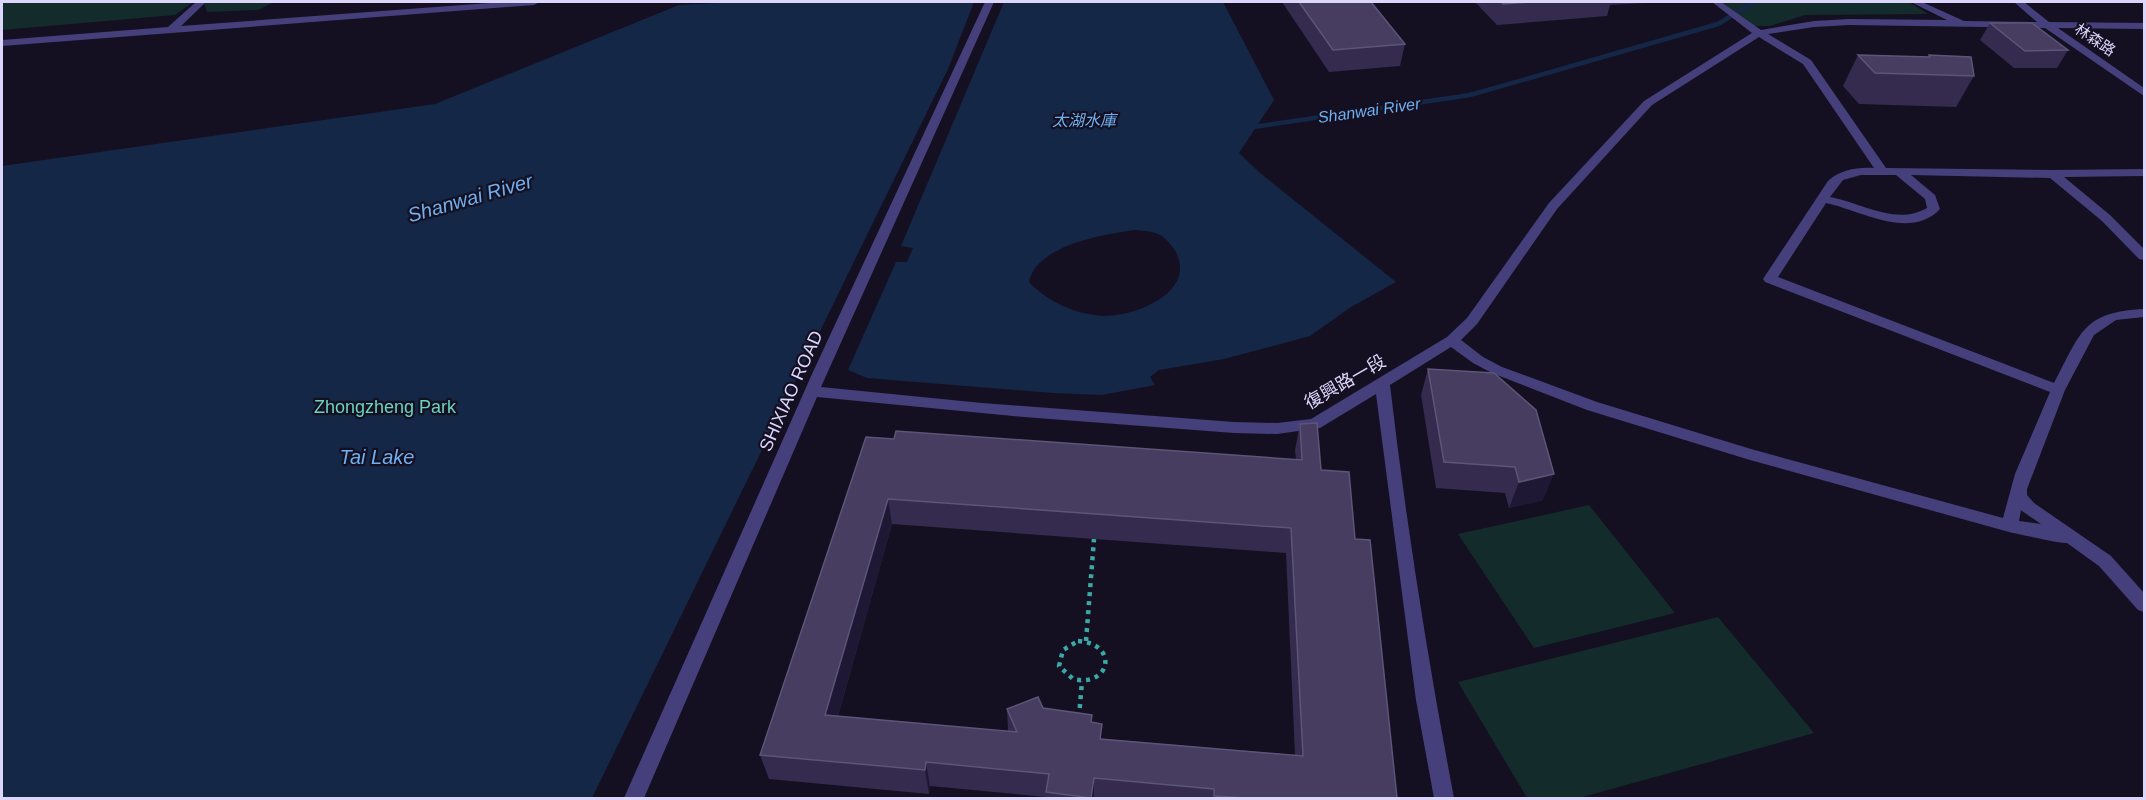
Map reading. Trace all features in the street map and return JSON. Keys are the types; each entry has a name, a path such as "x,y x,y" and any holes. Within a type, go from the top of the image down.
{"street":[{"path":"172,29 201,2"},
{"path":"2,43 534,2"},
{"name":"SHIXIAO ROAD","path":"634,798 812,391 989,2"},
{"path":"1915,2 1967,25"},
{"name":"林森路","path":"2019,2 2046,24 2145,93"},
{"path":"1718,3 1758,33 1807,62 1882,171"},
{"path":"1758,33 1814,24 1849,22 2145,26"},
{"name":"復興路一段","path":"812,391 891,401 1215,426 1290,428 1315,424 1452,340 1472,321 1553,206 1648,103 1758,33"},
{"path":"2128,80 2145,81"},
{"path":"2058,390 1770,279 1839,177 1860,171 2053,174 2145,172"},
{"path":"1824,199 1853,204 1892,219 1902,220 1929,213 1934,209 1930,198 1898,171"},
{"path":"2053,174 2106,218 2145,256"},
{"path":"2009,526 2019,486 2058,390 2088,332 2113,316 2145,313"},
{"path":"1452,340 1478,360 1497,370 1592,406 2009,526 2048,532 2093,552"},
{"path":"1382,384 1390,456 1424,689 1444,798"},
{"path":"2019,486 2019,496 2028,507 2113,568 2145,605"}],"path":[{"path":"1086,641 1094,539"},
{"path":"1086,641 1093,643 1104,652 1106,666 1098,677 1082,681 1067,677 1059,666 1058,659 1065,647 1071,643 1086,641"},
{"path":"1078,726 1082,681"}],"green space":[{"path":"2,2 193,2 175,15 2,30"},
{"path":"274,2 258,10 207,12 204,3"},
{"path":"1721,2 1909,2 1928,14 1805,15 1770,26 1752,26"},
{"path":"1589,505 1675,613 1534,648 1458,534"},
{"path":"1718,617 1814,733 1579,798 1527,798 1458,682"}],"water":[{"name":"Tai Lake","path":"740,2 974,2 948,69 592,798 2,798 2,166 435,104 679,5"},
{"name":"太湖水庫","path":"1004,2 1223,2 1274,100 1239,153 1260,173 1396,282 1351,307 1310,336 1224,359 1159,370 1150,377 1155,385 1102,395 867,378 848,370 896,262 907,262 913,248 901,246","holes":["1135,230 1153,232 1166,239 1174,249 1180,264 1179,277 1172,289 1161,299 1147,306 1117,315 1082,313 1053,301 1029,282 1034,269 1058,250 1090,238"]}],"building":[{"path":"1299,2 1371,2 1405,44 1333,50"},
{"path":"1501,2 1531,2 1503,4"},
{"path":"1990,23 2032,23 2068,50 2025,51"},
{"path":"1858,55 1971,57 1974,76 1875,73"},
{"path":"1428,369 1494,373 1536,410 1554,474 1519,482 1515,467 1444,462"},
{"path":"1317,423 1321,470 1349,472 1355,539 1370,540 1397,798 1214,796 1214,789 1094,778 1091,798 1046,792 1049,774 926,762 925,770 760,755 866,437 894,439 896,431 1302,460 1300,424","holes":["888,499 1291,528 1303,756 1100,739 1102,724 1091,722 1092,715 1043,708 1038,697 1007,709 1017,732 825,715"]}],"waterway":[{"name":"Shanwai River","path":"1247,128 1470,95 1718,24 1754,2"}],"park label":[{"name":"Zhongzheng Park","path":"385,407"}]}
